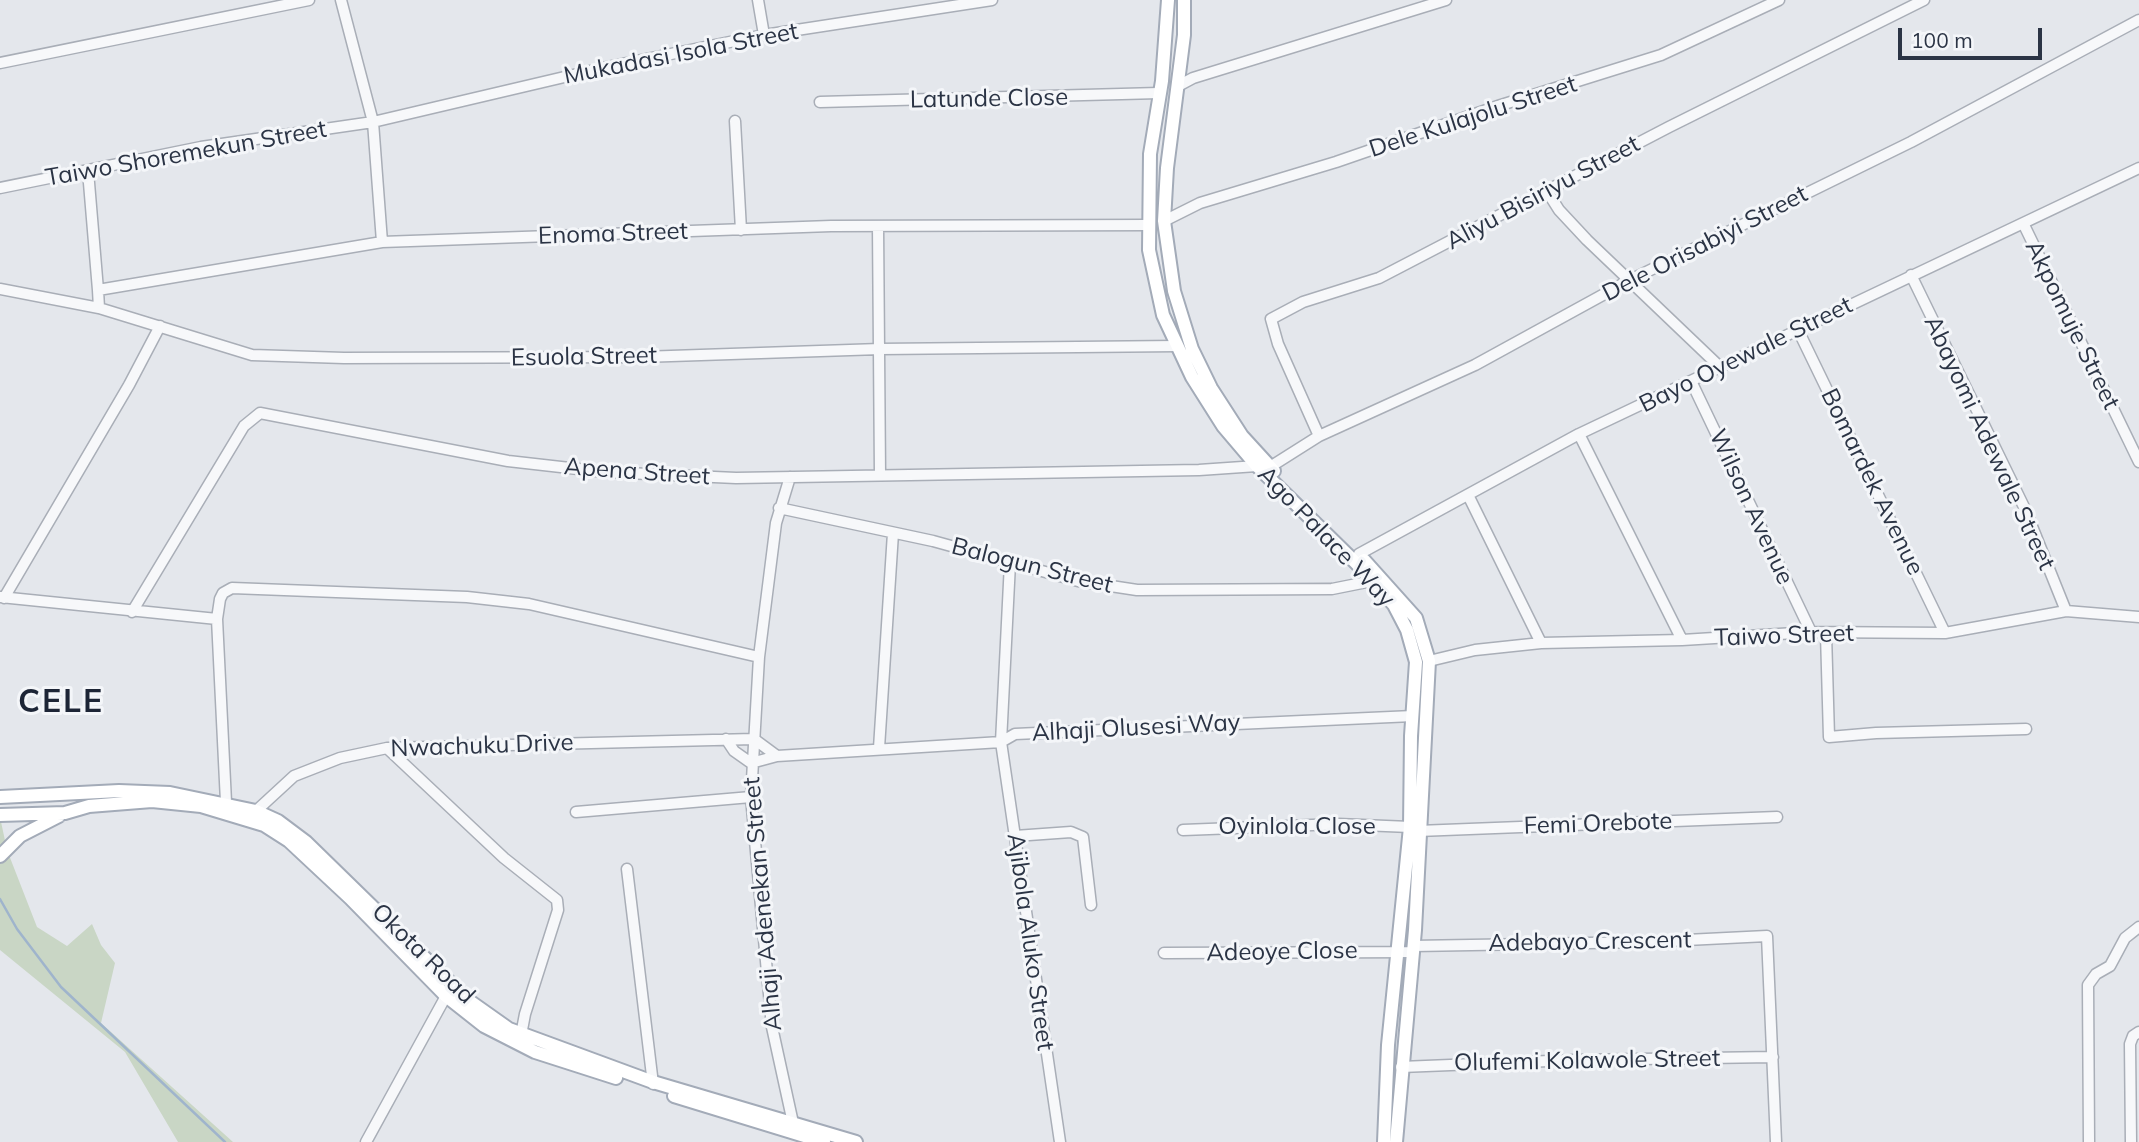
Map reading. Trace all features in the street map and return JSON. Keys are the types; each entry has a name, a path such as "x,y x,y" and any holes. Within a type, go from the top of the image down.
{"main road":[{"name":"Ago Palace Way","path":"1184,0 1184,35 1167,168 1164,221 1174,291 1192,349 1227,415 1264,466 1359,554 1416,618 1429,661 1414,829 1396,1142"},
{"name":"Ago Palace Way","path":"1168,5 1150,154 1149,250 1155,287 1177,346 1192,377 1218,418 1394,605 1412,645 1416,662 1413,716 1414,829"},
{"path":"1168,5 1185,17"},
{"path":"1166,28 1184,35"},
{"name":"Okota Road","path":"5,797 119,797 170,793 226,802 256,811 278,821 306,842 405,946 446,996 484,1026 518,1045 561,1061 856,1142"},
{"name":"Okota Road","path":"5,815 65,813 119,797 201,806 264,825 289,841 485,1014 521,1035 653,1085 824,1142"},
{"path":"0,856 11,843 31,829 65,813"},
{"name":"Ago Palace Way","path":"1384,1142 1388,1045 1409,950"}],"street":[{"path":"0,63 309,0"},
{"path":"341,0 373,122 382,242"},
{"path":"758,0 764,35"},
{"name":"Mukadasi Isola Street","path":"373,122 607,66 764,35 992,0"},
{"path":"1178,86 1193,78 1446,0"},
{"name":"Dele Kulajolu Street","path":"1164,221 1200,203 1336,162 1501,105 1661,55 1779,0"},
{"name":"Aliyu Bisiriyu Street","path":"1319,436 1278,344 1271,319 1303,302 1379,278 1924,0"},
{"name":"Dele Orisabiyi Street","path":"1264,466 1319,436 1475,365 1630,280 1911,142 2139,20"},
{"name":"Latunde Close","path":"820,102 1005,100 1159,93"},
{"path":"735,121 741,230"},
{"name":"Taiwo Shoremekun Street","path":"0,188 224,143 373,122"},
{"name":"Bayo Oyewale Street","path":"1359,554 1579,434 1799,331 1911,275 2024,225 2139,168"},
{"path":"88,171 99,308"},
{"path":"1547,191 1566,218 1720,367"},
{"name":"Enoma Street","path":"98,290 382,242 878,226 1150,225"},
{"name":"Akpomuje Street","path":"2024,225 2139,462"},
{"path":"878,226 880,475"},
{"name":"Abayomi Adewale Street","path":"1911,275 2025,509 2066,611"},
{"name":"Esuola Street","path":"0,289 99,308 252,355 344,358 641,357 880,349 1177,346"},
{"path":"160,326 129,385 2,598 217,624"},
{"name":"Bomardek Avenue","path":"1799,331 1945,633"},
{"name":"Wilson Avenue","path":"1691,381 1811,632"},
{"name":"Apena Street","path":"132,612 244,426 260,413 521,462 605,472 736,478 1199,470 1264,466"},
{"path":"1579,434 1682,640"},
{"name":"Alhaji Adenekan Street","path":"790,477 779,508 759,657 751,797 772,1027 793,1123"},
{"path":"1468,495 1541,643"},
{"name":"Balogun Street","path":"779,508 893,533 1078,581 1137,590 1332,589 1372,581"},
{"path":"879,748 893,533"},
{"name":"Ajibola Aluko Street","path":"1010,563 1000,742 1059,1142"},
{"path":"226,802 217,624 220,598 232,588 467,597 529,604 759,657"},
{"name":"Taiwo Street","path":"1429,661 1475,650 1541,643 1682,640 1811,632 1945,633 2066,611 2139,617"},
{"path":"1826,634 1829,737 2026,729"},
{"name":"Alhaji Olusesi Way","path":"751,763 778,756 1000,742 1015,734 1413,716"},
{"path":"754,739 778,756"},
{"name":"Nwachuku Drive","path":"256,811 294,776 340,758 387,748 754,739"},
{"path":"726,740 734,751 751,763"},
{"path":"387,748 504,858 557,900 558,910 525,1014 521,1035"},
{"path":"576,811 751,797"},
{"name":"Femi Orebote","path":"1414,829 1777,817"},
{"name":"Oyinlola Close","path":"1183,831 1338,824 1414,829"},
{"path":"1015,836 1079,833 1085,844 1091,905"},
{"path":"627,870 653,1085"},
{"path":"2089,1142 2088,985 2096,974 2110,966 2125,937 2139,927"},
{"name":"Adebayo Crescent","path":"1409,950 1767,936 1773,1057"},
{"name":"Adeoye Close","path":"1164,953 1409,950"},
{"path":"366,1142 446,996"},
{"path":"2131,1142 2130,1044 2139,1031"},
{"path":"1773,1057 1776,1142"},
{"name":"Olufemi Kolawole Street","path":"1401,1067 1574,1060 1773,1057"}],"green space":[{"path":"0,817 7,850 37,927 67,946 92,924 101,945 115,963 101,1023 233,1142 178,1142 125,1052 0,950"}],"waterway":[{"path":"0,899 17,929 61,987 225,1142"}],"district":[{"name":"CELE","path":"61,702"}]}
